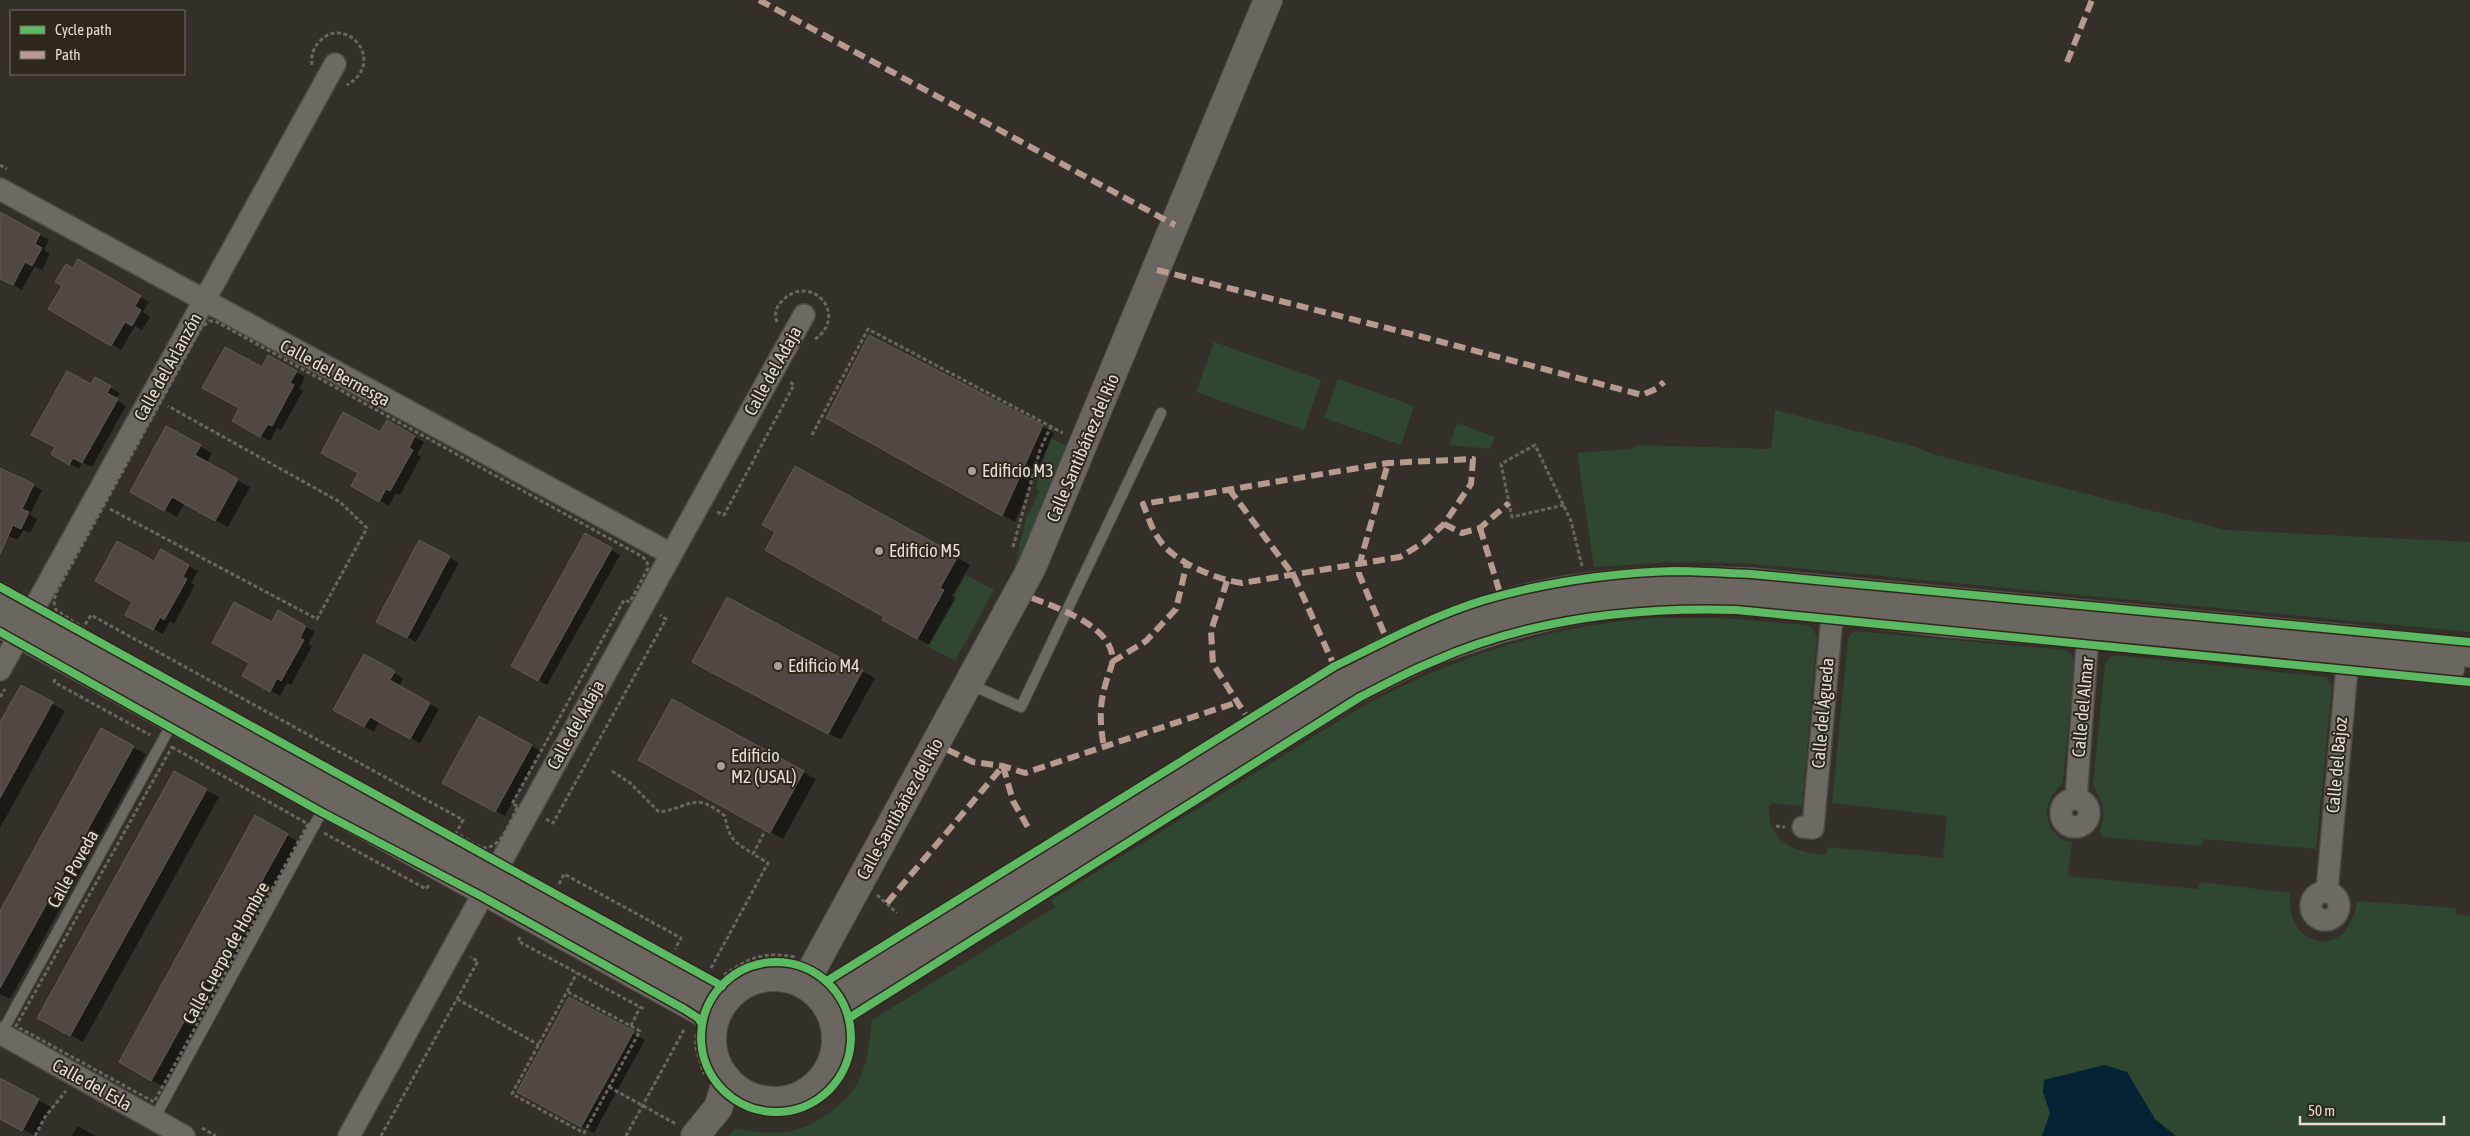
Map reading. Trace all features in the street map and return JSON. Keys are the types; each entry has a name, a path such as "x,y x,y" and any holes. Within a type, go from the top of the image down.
{"main road":[{"name":"Calle Santibáñez del Río","path":"814,986 968,684 1032,567 1268,0"},
{"path":"0,599 21,620 175,719 326,803 492,875"},
{"path":"707,1014 738,988 753,980 779,978 814,986 1354,690 1430,652 1499,629 1561,613 1634,601 1833,599 1947,623 2089,625 2348,649 2470,653"},
{"path":"21,620 492,875 707,1014 714,1054 724,1090"},
{"path":"2348,649 2470,671"},
{"path":"724,1090 764,1100 783,1100 800,1095 815,1085 827,1071 834,1053 836,1034 814,986"},
{"path":"686,1130 724,1090"}],"street":[{"name":"Calle del Arlanzón","path":"4,677 21,620 204,302 336,64"},
{"name":"Calle del Bernesga","path":"0,189 204,302 671,554"},
{"name":"Calle del Adaja","path":"349,1136 804,315"},
{"name":"Calle del Águeda","path":"1803,828 1813,828 1833,599"},
{"name":"Calle del Almar","path":"2076,798 2089,625"},
{"name":"Calle del Bajoz","path":"2327,891 2348,649"},
{"name":"Calle del Esla","path":"0,1033 184,1136"}],"lane":[{"path":"968,684 1021,707 1161,413"},
{"name":"Calle Poveda","path":"0,1033 175,719"},
{"name":"Calle Cuerpo de Hombre","path":"154,1119 326,803"}],"path":[{"path":"314,71 311,59 317,44 323,37 334,34 346,34 362,48 365,57 364,67 358,76 349,84 342,86"},
{"path":"0,165 8,170"},
{"path":"778,325 776,317 778,306 788,295 802,291 813,292 821,297 827,306 830,316 823,333 806,343"},
{"path":"215,320 643,557 648,568 630,602 624,600 512,804 518,806 498,842 486,848 456,833 463,820 90,615 83,628 59,614 54,602 56,593 103,505 201,328 209,321 215,320"},
{"path":"812,436 868,329 1066,435"},
{"path":"711,508 724,515 794,385 782,378"},
{"path":"103,505 317,620 367,528 340,502 161,402"},
{"path":"1011,554 1040,450 1050,426"},
{"path":"1564,505 1512,517 1501,464 1535,445 1564,505 1571,521 1584,571"},
{"path":"541,816 552,823 666,619 653,612"},
{"path":"21,620 87,635"},
{"path":"57,676 54,682 155,738"},
{"path":"0,697 4,677"},
{"path":"172,748 308,824 154,1102 16,1026 162,763 172,748"},
{"path":"612,771 630,783 658,812 667,811 686,802 700,801 716,809 726,816 728,834 734,842 768,863 709,970 722,976 750,958 769,955 814,986"},
{"path":"319,830 426,889 430,883"},
{"path":"753,854 765,831"},
{"path":"447,834 492,875"},
{"path":"550,882 557,887 564,874 681,938 674,951 680,954"},
{"path":"870,891 897,913"},
{"path":"522,934 518,941 640,1007"},
{"path":"381,1136 478,960 464,953"},
{"path":"626,1136 643,1106 732,976 758,964 785,962 814,986"},
{"path":"568,992 640,1031 584,1133 512,1094 577,973"},
{"path":"457,999 539,1044"},
{"path":"631,1026 640,1007 642,1008 646,1002"},
{"path":"707,1014 701,1042 704,1060 712,1076 724,1090"},
{"path":"707,1014 696,1048 700,1065 724,1090"},
{"path":"609,1087 686,1130"},
{"path":"35,1136 45,1117 67,1089"}],"green space":[{"path":"1214,342 1321,380 1304,430 1196,392"},
{"path":"1338,379 1414,406 1401,445 1324,418"},
{"path":"1775,410 1917,447 1932,454 2226,530 2470,542 2470,632 1743,563 1672,562 1594,567 1577,453 1630,449 1638,445 1771,449"},
{"path":"1457,423 1495,437 1490,449 1450,445"},
{"path":"1050,437 1068,447 1033,534 1014,570 1027,514 1039,491 1036,488"},
{"path":"966,575 994,590 955,661 927,646"},
{"path":"1656,618 1722,618 1806,625 1812,628 1817,637 1802,806 1772,803 1769,806 1773,829 1785,844 1804,852 1826,854 1828,847 1943,858 1947,816 1832,803 1848,639 1854,631 2064,650 2071,654 2074,667 2063,782 2051,797 2046,812 2050,828 2061,839 2072,842 2068,876 2198,889 2200,882 2291,893 2291,910 2296,925 2305,935 2316,940 2329,941 2341,935 2351,922 2357,901 2456,908 2456,914 2470,916 2470,1136 729,1136 735,1128 774,1133 796,1130 807,1126 830,1112 848,1096 861,1077 868,1053 872,1020 1055,907 1051,900 1358,709 1393,690 1429,674 1465,659 1502,647 1578,628"},
{"path":"2117,655 2326,677 2332,686 2316,849 2204,839 2202,846 2103,837 2099,831 2103,818 2103,807 2093,785 2105,664 2111,656"}],"water":[{"path":"2105,1065 2127,1072 2155,1119 2176,1136 2042,1136 2050,1113 2043,1092 2044,1080"}],"building":[{"path":"0,212 40,234 35,244 42,248 32,266 25,262 13,285 0,279"},
{"path":"78,259 141,296 135,306 141,310 132,326 125,322 111,346 48,309 62,286 55,282 66,264 73,268"},
{"name":"Edificio M3","path":"869,335 1043,425 1002,516 826,418"},
{"path":"225,347 262,367 268,355 297,371 290,383 294,385 272,426 268,424 260,437 232,421 239,408 202,388"},
{"path":"67,371 91,384 95,377 111,386 107,393 118,399 82,463 73,458 69,465 51,454 55,447 31,435"},
{"path":"343,412 380,432 387,420 415,436 409,448 413,450 390,491 386,489 379,502 351,486 358,473 321,453"},
{"path":"166,426 201,445 195,455 238,479 215,521 172,497 164,511 130,492"},
{"name":"Edificio M5","path":"795,466 958,556 940,588 944,590 917,639 882,620 884,617 765,550 775,532 762,525"},
{"path":"0,468 34,484 22,509 29,512 21,529 13,525 0,554"},
{"path":"585,533 612,548 538,681 511,666"},
{"path":"419,540 450,556 407,638 376,622"},
{"path":"117,541 154,561 161,549 189,565 183,577 187,579 164,620 160,617 153,630 125,615 132,602 95,581"},
{"name":"Edificio M4","path":"727,597 863,670 828,734 692,662"},
{"path":"234,602 272,622 278,610 306,626 300,638 304,640 281,681 277,678 270,692 242,676 249,663 212,643"},
{"path":"364,654 395,671 390,680 430,703 410,739 370,717 364,727 333,710"},
{"path":"21,685 53,702 0,798 0,722"},
{"name":"Edificio M2 (USAL)","path":"672,699 804,771 770,833 638,760"},
{"path":"479,716 532,745 495,812 442,783"},
{"path":"101,728 134,746 0,988 0,911"},
{"path":"174,771 207,789 70,1036 37,1018"},
{"path":"255,815 288,834 151,1081 119,1062"},
{"path":"569,997 634,1031 581,1127 517,1092"},
{"path":"0,1078 39,1099 22,1131 0,1119"}],"marked path":[{"path":"759,0 1175,225"},
{"path":"2067,62 2092,0"},
{"path":"1157,270 1423,337 1642,395 1656,389 1664,382"},
{"path":"1473,459 1471,484 1444,524 1423,543 1400,557 1242,583 1221,578 1198,569 1168,550 1158,538 1143,504 1388,463 1473,459"},
{"path":"1384,633 1359,574 1359,566 1388,463"},
{"path":"1229,489 1294,576 1332,661"},
{"path":"1444,524 1462,533 1480,528 1509,503"},
{"path":"1480,528 1499,590"},
{"path":"1112,662 1146,641 1176,609 1187,563"},
{"path":"1227,581 1211,631 1213,664 1245,714"},
{"path":"1032,598 1084,621 1106,640 1111,651 1112,664 1103,694 1101,709 1104,747"},
{"path":"948,750 973,762 1003,766 1025,773 1238,702"},
{"path":"1003,766 1013,801 1030,831"},
{"path":"887,903 1003,766"}],"cycle path":[{"path":"827,981 1335,666 1408,630 1465,606 1555,583 1651,572 1684,571 1751,574 2470,642"},
{"path":"0,587 722,986"},
{"path":"849,1018 1360,697 1414,670 1468,647 1505,635 1543,626 1619,614 1658,611 1736,610 2470,682"},
{"path":"0,632 321,812 481,896 684,1009 698,1018 702,1024"},
{"path":"776,962 805,968 829,984 845,1008 851,1037 845,1066 829,1090 805,1106 776,1112 747,1106 723,1090 707,1066 701,1037 707,1008 723,984 747,968 776,962"}],"place":[{"name":"Edificio M3","path":"972,471"},
{"name":"Edificio M5","path":"879,551"},
{"name":"Edificio M4","path":"778,666"},
{"name":"Edificio M2 (USAL)","path":"721,766"}]}
